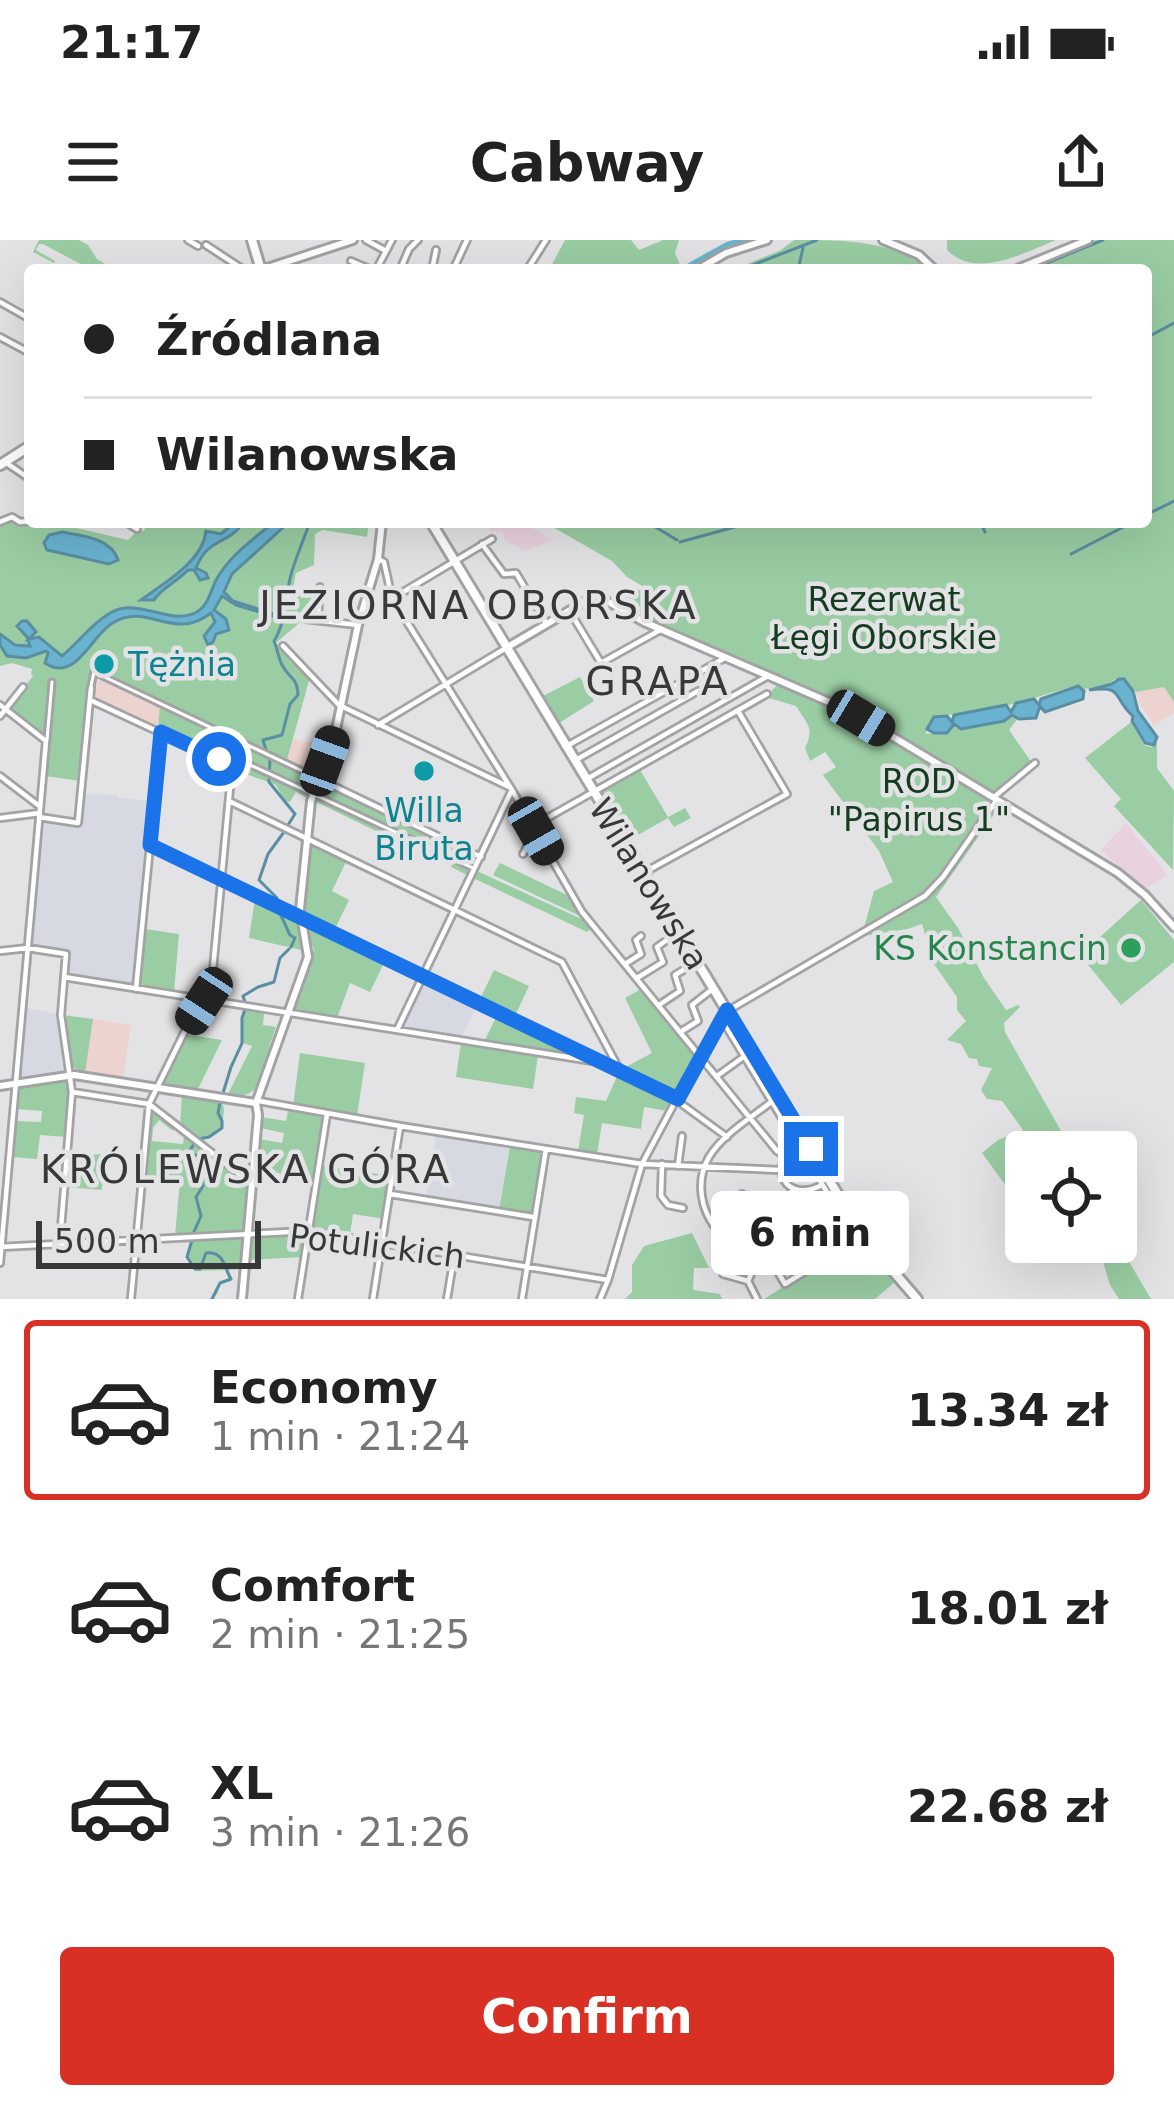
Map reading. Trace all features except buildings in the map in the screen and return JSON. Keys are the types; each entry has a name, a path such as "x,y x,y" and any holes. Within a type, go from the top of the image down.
{"main road":[{"name":"Wilanowska","path":"434,528 863,1236 917,1299"}],"street":[{"path":"188,240 234,264"},
{"path":"322,240 329,248"},
{"path":"279,264 353,240"},
{"path":"366,240 386,251"},
{"path":"378,264 392,240"},
{"path":"707,264 767,240"},
{"path":"883,240 920,255 929,264"},
{"path":"1030,264 1088,240"},
{"path":"432,264 436,250"},
{"path":"351,261 359,264"},
{"path":"242,1299 256,1100 308,957 300,917 314,794 335,734 381,528"},
{"path":"393,598 492,538"},
{"path":"482,544 504,574 516,573 547,624"},
{"path":"378,559 386,567 393,598 582,911 784,1156"},
{"path":"317,620 320,587"},
{"path":"378,724 595,595 844,708 1118,873 1174,927"},
{"path":"569,610 601,664 662,629"},
{"path":"304,620 358,625"},
{"path":"283,646 341,706 511,789"},
{"path":"566,747 725,656"},
{"path":"0,818 40,812 78,823 92,672 481,857"},
{"path":"585,780 769,675"},
{"path":"0,1263 52,682"},
{"path":"22,687 2,710 46,741"},
{"path":"574,761 698,691"},
{"path":"524,854 534,829 767,694"},
{"path":"90,700 232,766"},
{"path":"644,873 787,794 738,711"},
{"path":"136,989 161,732"},
{"path":"131,1299 149,1104 184,1033 207,1000 236,739"},
{"path":"233,757 475,869"},
{"path":"599,1299 642,1164 680,1102 718,1021 727,1010 926,896 996,798 1035,763"},
{"path":"0,776 40,812"},
{"path":"397,1030 511,789"},
{"path":"230,801 562,962 616,1069"},
{"path":"150,845 616,1069 680,1102 728,1137"},
{"path":"637,978 663,962 657,947 679,932"},
{"path":"625,964 641,954 635,940 641,936"},
{"path":"0,951 28,948 66,954 61,1015 72,1092 60,1243"},
{"path":"659,1005 680,991 675,975 697,962"},
{"path":"64,977 597,1060"},
{"path":"682,1031 698,1021 692,1005 710,991"},
{"path":"718,1021 726,1026 856,1240 787,1284 765,1252 735,1244 712,1224 700,1195 704,1167 714,1150 771,1102"},
{"path":"717,1076 744,1057"},
{"path":"0,1086 71,1075 256,1100 642,1164 781,1170"},
{"path":"72,1092 149,1104 252,1184"},
{"path":"298,1299 327,1114"},
{"path":"373,1299 400,1126"},
{"path":"678,1166 682,1136"},
{"path":"798,1144 784,1156 783,1178 793,1188 806,1191 822,1184"},
{"path":"522,1299 546,1149"},
{"path":"662,1164 661,1196 682,1208"},
{"path":"748,1281 793,1188"},
{"path":"390,1194 535,1217"},
{"path":"742,1194 753,1211 773,1227"},
{"path":"765,1252 837,1209"},
{"path":"820,1219 830,1235"},
{"path":"807,1227 817,1243"},
{"name":"Potulickich","path":"1,1247 308,1232 608,1280"},
{"path":"794,1235 805,1252"},
{"path":"782,1243 792,1260"},
{"path":"447,1299 455,1255"},
{"path":"723,1274 748,1281 757,1299"}],"shaded area":[{"path":"490,528 532,528 553,540 525,551 506,541 502,530 491,532"},
{"path":"99,676 160,705 158,730 92,699 94,678"},
{"path":"1164,686 1174,702 1174,713 1154,725 1136,692"},
{"path":"293,739 329,746 318,774 287,760"},
{"path":"83,794 152,801 132,986 68,976 68,953 30,945 41,819 80,825"},
{"path":"1126,823 1168,875 1144,890 1101,850"},
{"path":"424,980 477,1005 461,1038 401,1028"},
{"path":"26,1008 59,1014 62,1071 20,1076"},
{"path":"93,1019 131,1025 123,1079 85,1073"},
{"path":"436,1136 509,1148 499,1208 426,1196"}],"green space":[{"path":"39,240 79,240 105,264 80,264 43,244 36,250 54,263 33,252"},
{"path":"565,240 631,240 639,250 663,240 679,240 675,253 680,264 552,264"},
{"path":"794,240 849,242 884,247 923,264 747,264"},
{"path":"947,240 1056,240 1001,261 972,263 947,250"},
{"name":"Rezerwat Łęgi Oborskie","path":"1096,240 1174,240 1174,702 1164,687 1136,692 1121,678 1112,684 1085,689 1077,685 1014,704 936,717 925,734 950,731 954,724 956,728 1013,715 1018,718 1009,730 1032,763 993,793 888,730 616,604 621,588 654,593 627,577 612,561 554,528 1152,528 1152,264 1035,264"},
{"path":"10,519 24,524 24,528 76,528 128,540 146,528 368,528 367,537 323,530 315,534 314,565 296,573 293,588 317,596 315,619 305,618 276,643 310,677 287,760 317,775 309,799 296,792 290,802 284,800 276,785 246,774 249,766 235,759 234,765 158,730 160,705 99,676 90,679 80,781 45,776 52,699 43,736 8,707 33,676 32,669 12,663 0,666 0,524"},
{"path":"580,677 594,701 556,725 539,698"},
{"name":"ROD \"Papirus 1\"","path":"779,683 844,713 993,802 935,888 997,803 1000,806 936,897 1006,1010 1020,1007 1004,1023 1005,1032 1061,1131 1020,1131 1002,1101 987,1099 981,1090 992,1068 979,1066 961,1044 947,1040 966,1021 957,1010 957,997 934,964 922,924 857,937 874,891 893,882 879,851 823,775 836,767 825,752 810,761 805,748 808,726 796,706 769,698"},
{"path":"1131,722 1144,745 1157,742 1157,768 1174,791 1173,870 1114,806 1121,799 1085,758"},
{"path":"640,770 668,817 685,808 691,818 674,827 668,818 629,840 600,793"},
{"path":"322,785 475,856 469,876 451,867 453,861 314,801"},
{"path":"310,845 347,860 332,891 349,900 334,931 303,912"},
{"path":"500,863 571,897 582,917 493,875"},
{"path":"477,871 586,921 592,928 587,932 473,878"},
{"path":"255,898 295,917 306,951 249,938"},
{"name":"KS Konstancin","path":"1141,900 1174,940 1174,962 1121,1005 1080,955"},
{"path":"304,923 385,961 370,992 350,983 337,1018 292,1008 314,950"},
{"path":"145,929 179,934 174,992 139,986"},
{"path":"494,970 529,986 514,1018 479,1001"},
{"path":"643,988 698,1056 676,1096 622,1069 652,1053 625,998"},
{"path":"246,1009 264,1013 263,1025 276,1027 272,1048 254,1090 227,1096 252,1046 243,1043"},
{"path":"63,1015 93,1019 85,1073 72,1067"},
{"path":"497,1015 585,1058 484,1042"},
{"path":"185,1034 222,1040 197,1091 160,1085"},
{"path":"461,1043 538,1055 533,1089 456,1077"},
{"path":"300,1053 365,1063 357,1116 293,1106"},
{"path":"619,1072 674,1099 667,1111 644,1107 641,1129 602,1123 597,1154 578,1151 584,1115 574,1113 576,1097 606,1101"},
{"path":"69,1080 66,1137 40,1135 37,1159 11,1157 15,1121 41,1122 42,1111 16,1109 18,1089"},
{"path":"182,1095 222,1102 222,1129 199,1140 180,1125"},
{"path":"150,1109 174,1128 159,1120 152,1141 183,1144 184,1135 249,1187 245,1231 175,1236 180,1180 144,1177"},
{"path":"288,1110 325,1116 314,1186 256,1165 259,1139 282,1143 284,1133 260,1128 261,1117 286,1121"},
{"path":"1005,1137 1005,1185 982,1153"},
{"path":"510,1146 543,1151 534,1215 499,1210"},
{"path":"105,1154 102,1190 66,1187 69,1156"},
{"path":"322,1165 390,1176 384,1219 353,1214 350,1235 311,1229"},
{"path":"692,1233 709,1268 694,1268 693,1290 720,1294 722,1299 625,1299 632,1292 632,1265 644,1246"},
{"path":"304,1234 303,1257 248,1260 252,1237"},
{"path":"244,1238 241,1269 227,1270 232,1280 221,1283 211,1299 220,1282 229,1280 225,1270 196,1271 186,1257 191,1240"},
{"path":"859,1239 896,1281 875,1299 764,1299"},
{"path":"1103,1263 1130,1263 1151,1299 1119,1299"}],"water":[{"path":"238,528 201,558 196,568 208,578 200,580 194,570 188,570 154,600 141,600 190,562 206,531 221,534"},
{"path":"267,528 282,528 232,574 224,592 233,601 277,615 236,605 222,596 214,610 226,619 229,630 216,634 208,645 204,636 215,622 211,613 184,624 124,618 111,624 65,667 45,663 46,651 26,658 7,656 0,645 0,634 15,645 30,646 17,626 27,621 36,632 29,639 39,637 62,656 112,612 133,608 175,616 195,613 241,549"},
{"path":"62,532 103,543 118,560 109,564 47,550 44,543 49,535"},
{"path":"1119,679 1133,691 1138,711 1157,737 1154,745 1145,743 1117,694 1108,689 1089,690"},
{"path":"1078,686 1084,691 1083,699 1045,712 1040,706 1036,718 1012,715 1004,721 961,729 954,724 947,733 927,729 934,717 947,716 952,722 954,715 1006,705 1011,712 1016,703 1034,699 1039,705 1041,699"}],"waterway":[{"path":"693,264 745,240"},
{"path":"755,264 817,240"},
{"path":"1045,264 1103,240"},
{"path":"799,264 803,248"},
{"path":"1152,335 1174,323"},
{"path":"1152,512 1174,501"},
{"path":"266,750 263,740 282,735 290,704 298,695 274,641 308,528"},
{"path":"657,528 677,540"},
{"path":"680,542 731,528"},
{"path":"983,528 985,532"},
{"path":"1071,554 1121,528"},
{"path":"270,759 269,782 295,814 288,825"},
{"path":"277,904 259,880 268,854 284,832"},
{"path":"278,909 295,938 291,947"},
{"path":"245,1002 243,996 274,982 280,958 289,949"},
{"path":"223,1093 242,1043 245,1009"},
{"path":"199,1139 222,1128 220,1102"},
{"path":"193,1234 201,1216 196,1197 203,1186 198,1156 189,1152 194,1144"},
{"path":"192,1240 187,1257 195,1269 200,1269 206,1253 212,1253 223,1261 231,1279 220,1283 212,1299"}],"place":[{"name":"Tężnia","path":"104,664"},
{"name":"Willa Biruta","path":"424,771"},
{"name":"KS Konstancin","path":"1131,948"}],"district":[{"name":"JEZIORNA OBORSKA","path":"479,605"},
{"name":"GRAPA","path":"658,681"},
{"name":"KRÓLEWSKA GÓRA","path":"246,1169"}],"route":[{"path":"219,759 161,732 150,845 678,1099 727,1010 811,1149"}]}
